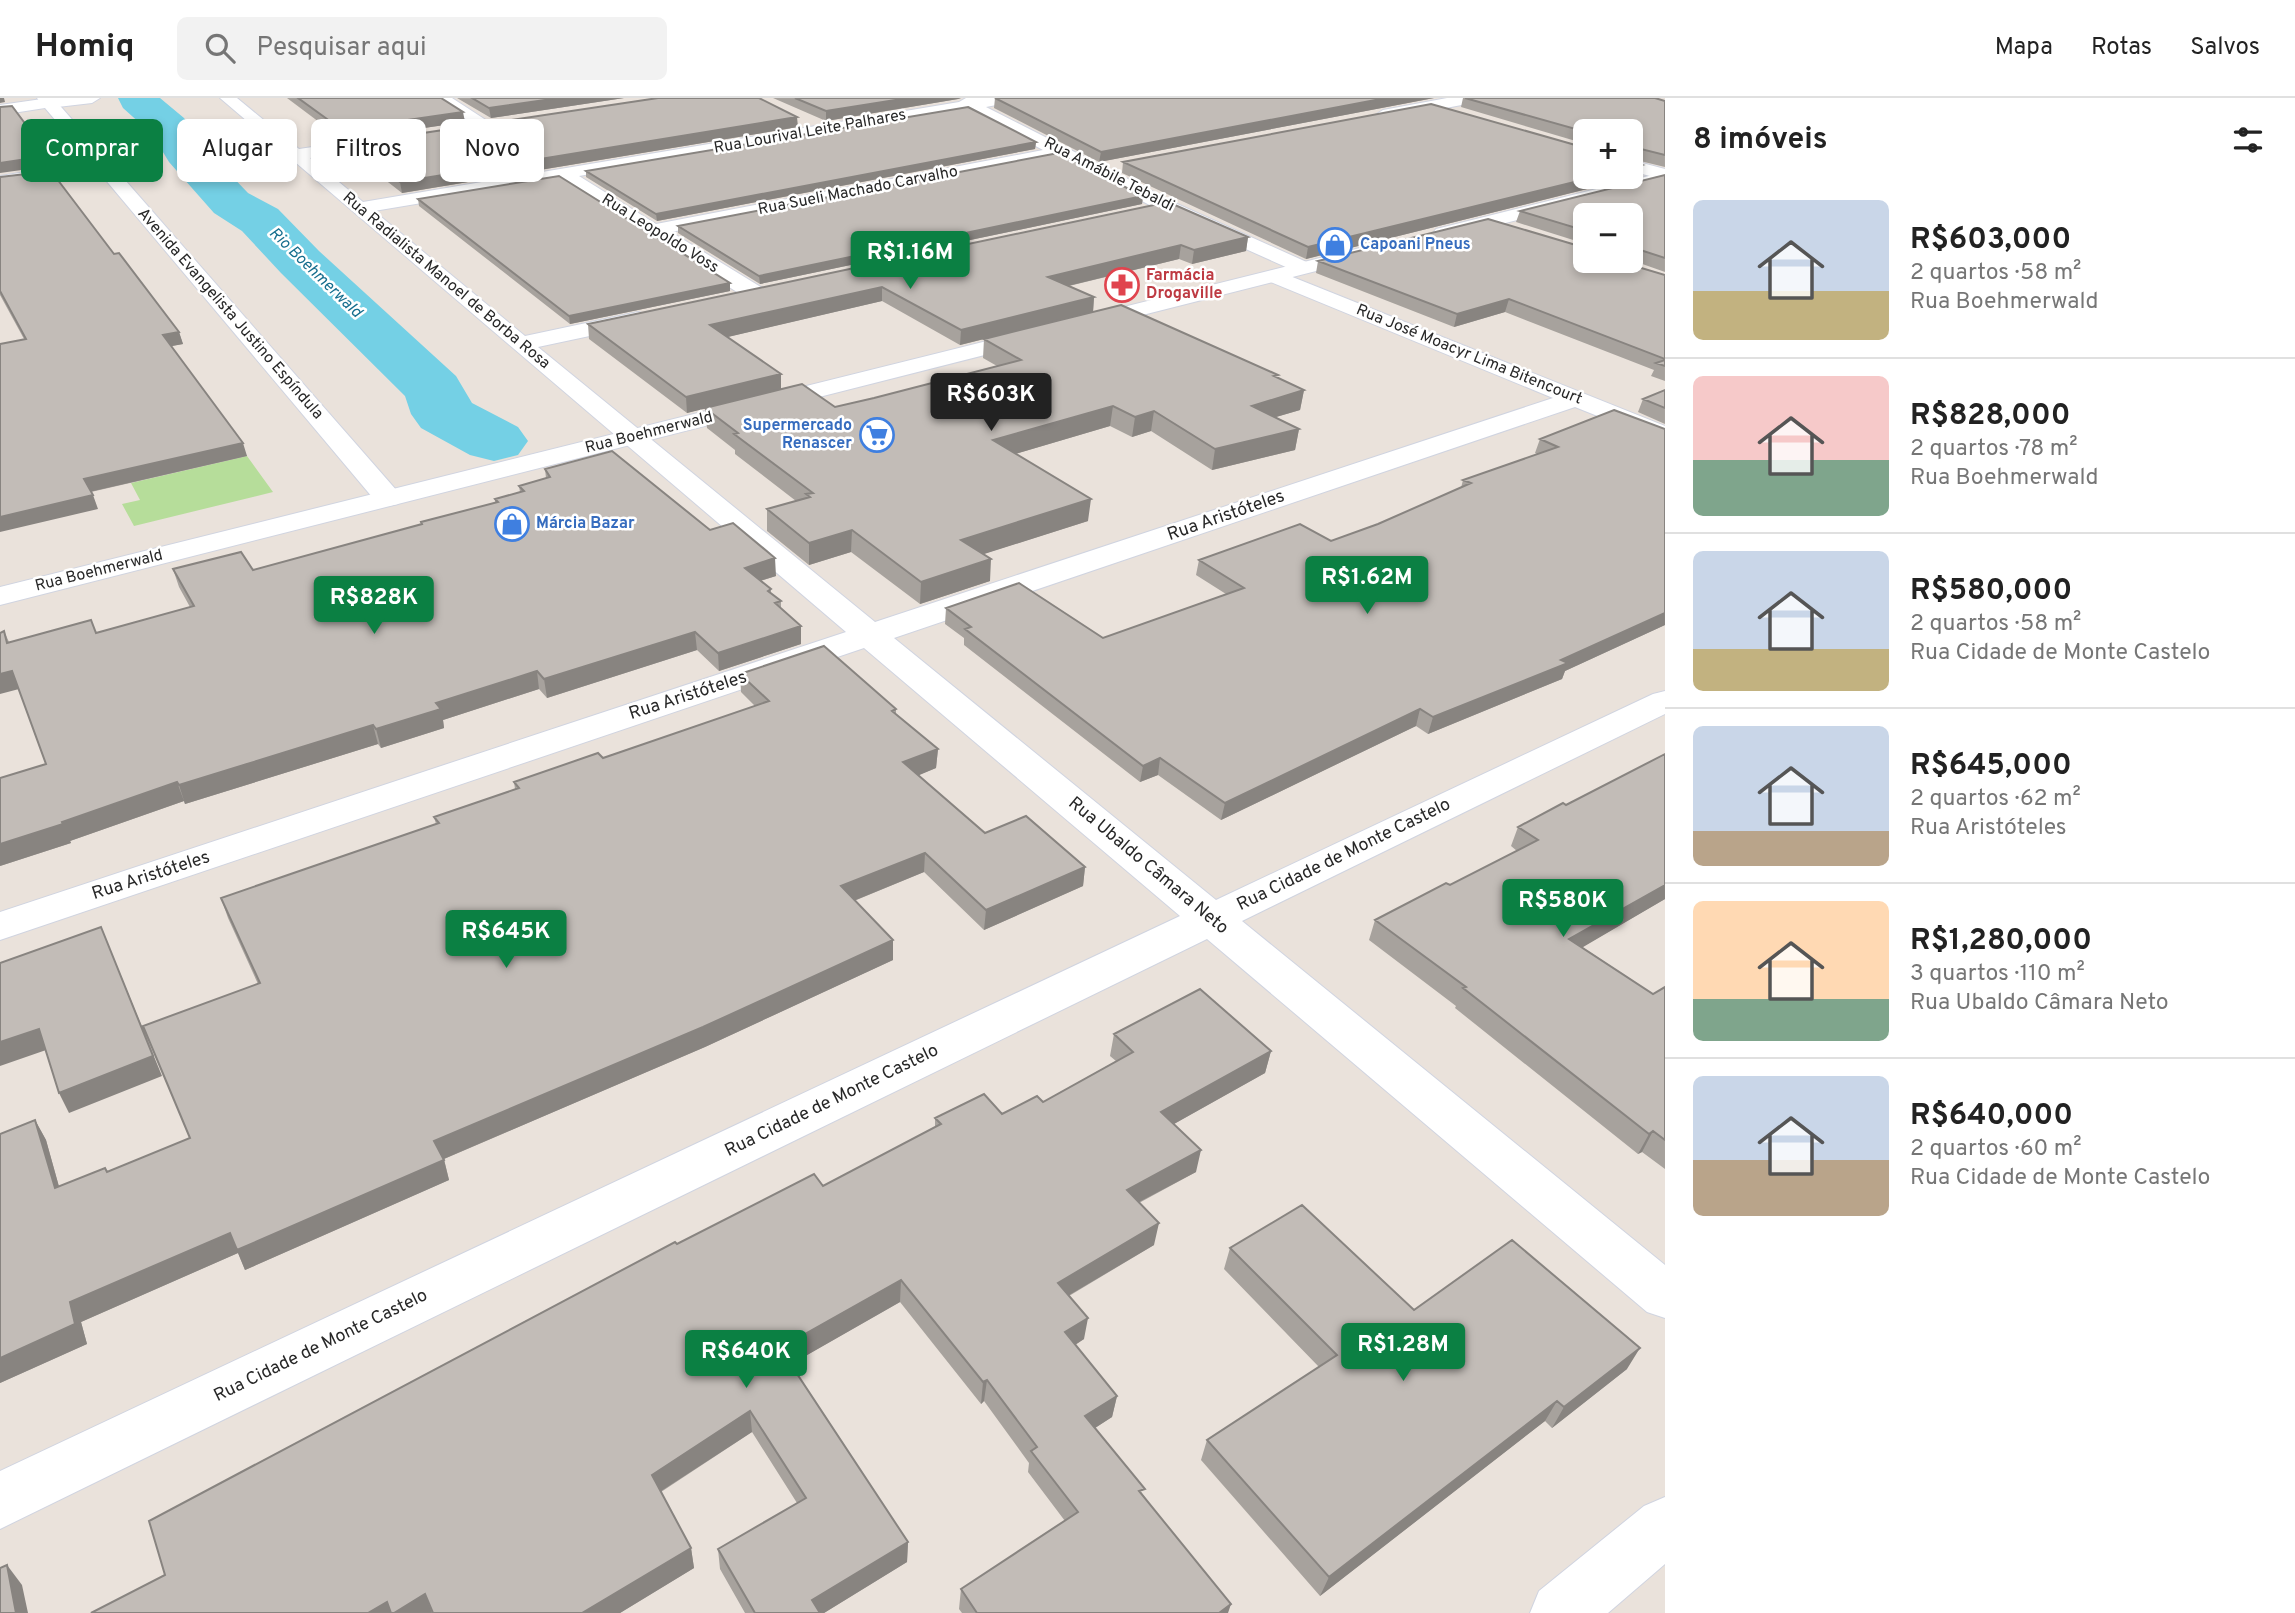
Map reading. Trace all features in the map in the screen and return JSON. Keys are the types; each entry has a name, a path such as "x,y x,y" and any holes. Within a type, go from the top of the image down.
{"street":[{"path":"0,110 47,101 92,98"},
{"name":"Rua Radialista Manoel de Borba Rosa","path":"228,98 253,119"},
{"path":"441,98 481,119"},
{"name":"Rua Amábile Tebaldi","path":"953,98 1063,151 1168,207 1304,268"},
{"name":"Rua Lourival Leite Palhares","path":"359,208 1012,98"},
{"path":"1402,98 1469,117"},
{"path":"1364,119 1472,98"},
{"name":"Avenida Evangelista Justino Espíndula","path":"47,101 63,119"},
{"path":"801,119 825,130"},
{"name":"Rua Sueli Machado Carvalho","path":"653,230 1063,151"},
{"name":"Rua Radialista Manoel de Borba Rosa","path":"297,156 631,437"},
{"path":"1099,170 1125,165"},
{"path":"1643,169 1665,176"},
{"name":"Rua Leopoldo Voss","path":"563,174 653,230 763,292 730,299"},
{"path":"1422,238 1665,176"},
{"path":"0,181 21,178"},
{"name":"Avenida Evangelista Justino Espíndula","path":"117,182 388,498"},
{"path":"1141,212 1168,207"},
{"path":"1487,222 1524,234"},
{"name":"Rua Boehmerwald","path":"0,596 1382,248"},
{"name":"Rua José Moacyr Lima Bitencourt","path":"1273,276 1665,435"},
{"path":"520,344 664,313"},
{"name":"Rua Aristóteles","path":"0,926 1576,399"},
{"name":"Rua Ubaldo Câmara Neto","path":"631,437 1665,1296"},
{"name":"Rua Cidade de Monte Castelo","path":"0,1501 1665,701"},
{"path":"1561,1613 1665,1526"}],"green space":[{"path":"247,456 273,492 134,526 122,504 140,500 131,483"}],"building":[{"path":"298,98 441,98 463,112 415,119 327,119"},
{"path":"472,98 559,98 489,108"},
{"path":"658,98 759,98 797,117 544,158 544,119 517,119"},
{"path":"795,98 908,98 826,111"},
{"path":"995,98 1386,98 1101,152"},
{"path":"1465,98 1655,98 1665,101 1665,155 1643,150 1643,119 1573,119 1573,128"},
{"path":"1431,104 1573,144 1573,182 1308,247 1123,162"},
{"path":"12,106 22,119 21,160 0,163 0,107"},
{"path":"968,107 1036,142 656,214 586,171"},
{"path":"440,131 440,175 426,178 426,133"},
{"path":"1058,153 1143,196 759,276 678,226"},
{"path":"21,175 21,182 59,182 114,254 119,253 179,332 163,335 243,443 84,479 93,495 0,517 0,344 26,339 0,291 0,177"},
{"path":"1665,175 1665,258 1643,251 1643,203 1573,203 1573,227 1520,211 1609,189 1643,189 1643,180"},
{"path":"559,176 730,283 569,316 418,199 522,182 544,182 544,178"},
{"path":"1168,202 1248,237 1194,250 1181,245 1048,277 1094,297 961,330 882,287 710,325 781,374 686,397 588,324"},
{"path":"1488,219 1573,244 1573,273 1643,273 1643,268 1665,275 1665,359 1509,299 1457,314 1318,261"},
{"path":"1121,305 1278,375 1274,376 1304,390 1252,406 1299,429 1215,449 1154,411 1135,417 1113,406 993,440 1091,499 961,540 991,559 921,582 852,530 809,543 767,509 810,497 806,494 813,493 734,434 738,433 705,408 802,384 835,407 874,398 1021,360 984,339"},
{"path":"1665,390 1665,408 1643,399"},
{"path":"1614,410 1665,429 1665,613 1561,660 1568,663 1433,717 1420,709 1225,803 1160,758 1143,766 965,629 971,627 946,608 1019,583 1103,638 1244,588 1199,560 1300,524 1331,541 1378,524 1471,483 1463,480 1558,447 1540,439"},
{"path":"612,451 710,530 733,523 775,558 745,568 771,589 768,591 781,601 775,603 801,626 718,653 695,632 544,679 537,671 436,703 441,709 376,729 373,725 179,785 177,782 0,844 0,778 46,764 12,671 0,674 0,633 4,631 7,643 91,620 96,633 194,606 173,569 241,552 253,570 498,502 495,499 524,491 519,486 550,477 545,469"},
{"path":"824,646 896,709 892,711 938,749 903,762 985,833 1026,816 1085,867 986,910 925,853 841,886 893,940 703,1027 434,1141 444,1160 237,1250 230,1233 70,1302 75,1324 0,1358 0,1134 35,1120 55,1188 105,1168 107,1172 190,1138 143,1026 260,983 221,898 439,823 434,817 519,788 514,782 598,753 603,758 769,701 740,674"},
{"path":"1665,754 1665,885 1569,939 1653,994 1665,987 1665,1140 1653,1131 1649,1134 1463,988 1466,987 1375,920 1538,840 1518,827"},
{"path":"101,927 153,1056 59,1093 39,1029 0,1042 0,963"},
{"path":"1200,989 1271,1051 1161,1112 1201,1150 1127,1190 1159,1223 1058,1283 1088,1318 1065,1332 1117,1396 1085,1416 1145,1489 1139,1491 1231,1604 1219,1613 977,1613 961,1589 1078,1512 1031,1451 1037,1447 987,1380 983,1382 901,1280 780,1348 908,1542 812,1600 820,1613 755,1613 718,1549 806,1498 750,1411 652,1475 691,1548 582,1613 433,1613 425,1594 394,1613 391,1613 387,1602 368,1613 91,1613 165,1575 149,1521 675,1242 677,1244 814,1174 823,1186 941,1124 935,1118 984,1094 1002,1114 1037,1096 1043,1102 1133,1052 1114,1034"},
{"path":"1302,1205 1414,1310 1512,1240 1640,1348 1564,1407 1557,1401 1329,1577 1207,1440 1337,1355 1230,1248"},
{"path":"7,1565 16,1613 0,1613 0,1568"}],"waterway":[{"name":"Rio Boehmerwald","path":"137,99 169,127 185,153 231,203 260,220 300,262 434,389 444,414 494,441"}],"place":[{"name":"Capoani Pneus","path":"1335,245"},
{"name":"Farmácia Drogaville","path":"1122,285"},
{"name":"Supermercado Renascer","path":"877,435"},
{"name":"Márcia Bazar","path":"512,524"}]}
